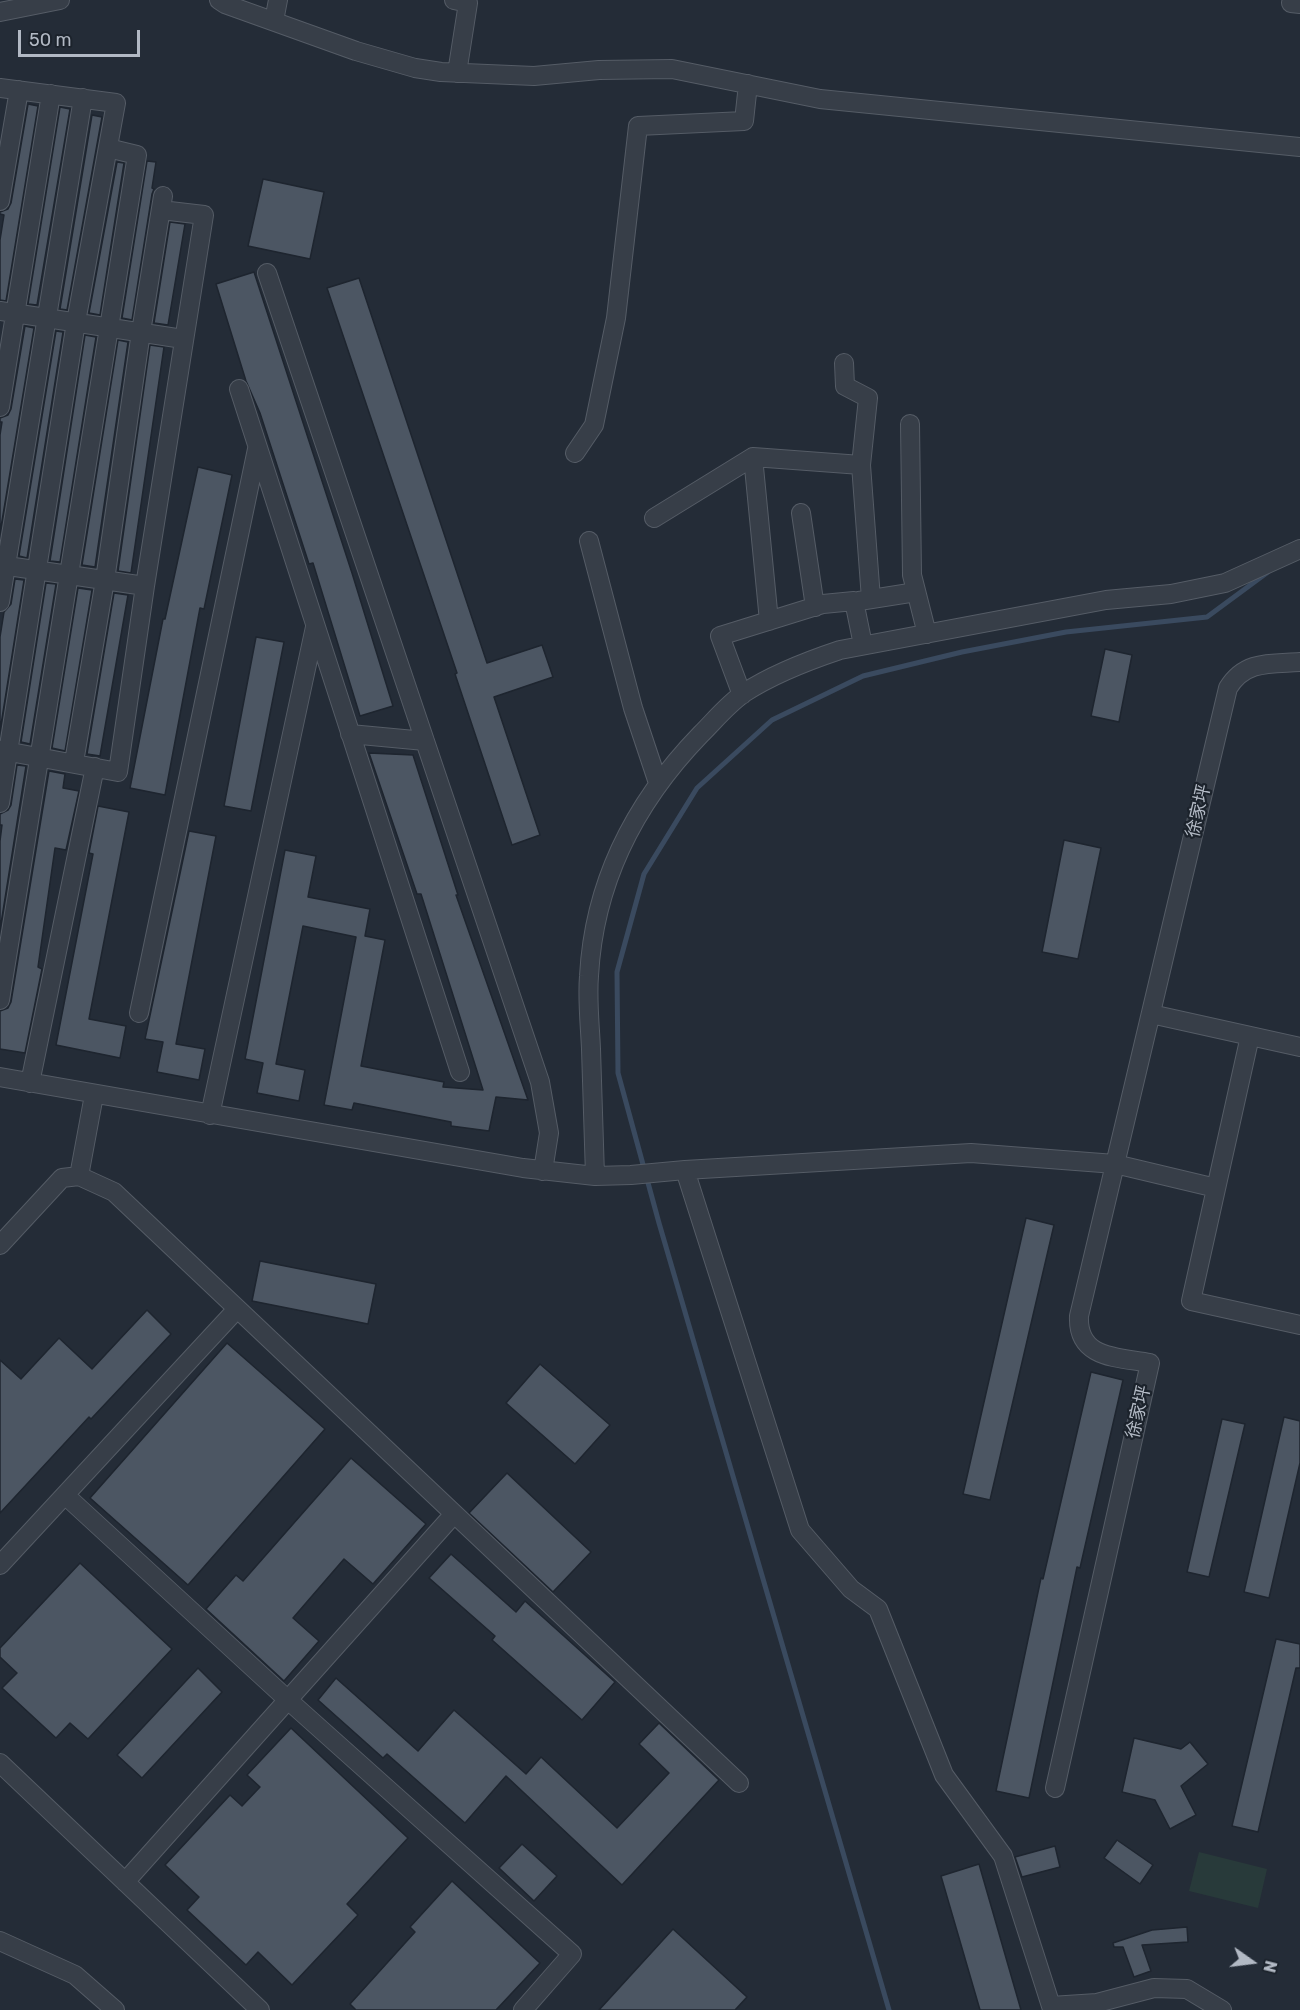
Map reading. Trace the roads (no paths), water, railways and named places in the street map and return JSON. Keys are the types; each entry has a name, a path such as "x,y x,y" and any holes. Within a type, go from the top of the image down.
{"street":[{"path":"0,12 60,0"},
{"path":"219,0 356,51 415,68 457,73 534,76 599,70 672,69 820,99 1300,147"},
{"path":"274,21 278,0"},
{"path":"454,0 468,3 457,73"},
{"path":"575,453 594,424 616,318 638,126 744,121 748,84"},
{"path":"0,88 116,103 76,322 38,571 4,751 0,803"},
{"path":"0,201 19,90"},
{"path":"0,407 8,312 51,94"},
{"path":"0,602 3,565 83,98"},
{"path":"0,1000 136,154 108,148"},
{"path":"4,751 74,762 118,772 183,339 204,215 162,203 105,580 74,762"},
{"path":"267,273 540,1082 549,1133 543,1171"},
{"path":"8,312 183,339"},
{"path":"844,363 845,386 868,398 861,465 864,645"},
{"path":"238,389 460,1071"},
{"path":"910,424 912,575 927,634"},
{"path":"139,1013 258,448"},
{"path":"654,518 753,457 861,465"},
{"path":"753,457 768,621"},
{"path":"801,513 815,607"},
{"path":"589,541 633,708 658,783"},
{"path":"596,1176 588,1005 592,946 600,907 615,860 632,825 658,783 696,739 742,694 766,680 840,650 1095,602 1171,594 1225,584 1300,549"},
{"path":"3,565 145,586"},
{"path":"742,694 720,636 823,604 916,592"},
{"path":"210,1115 315,627"},
{"name":"徐家坪","path":"1055,1788 1150,1363 1096,1352 1087,1345 1082,1337 1079,1316 1228,688 1234,678 1253,666 1300,662"},
{"path":"350,734 425,741"},
{"path":"30,1083 94,767"},
{"path":"1151,1014 1300,1047"},
{"path":"1250,1036 1191,1301 1300,1325"},
{"path":"0,1077 543,1171 596,1176 970,1153 1115,1164 1216,1188"},
{"path":"78,1176 94,1095"},
{"path":"685,1170 800,1530 851,1589 878,1609 944,1775 1003,1856 1051,2006 1097,2003 1154,1989 1187,1989 1222,2010"},
{"path":"0,1245 62,1178 78,1176 114,1192 739,1783"},
{"path":"0,1565 237,1309"},
{"path":"65,1495 288,1700 573,1954 523,2010"},
{"path":"125,1882 454,1514"},
{"path":"0,1763 260,2010"},
{"path":"0,1941 75,1975 115,2010"}],"waterway":[{"path":"889,2010 659,1223 618,1073 617,972 644,874 697,788 772,720 863,676 962,652 1066,632 1207,617 1268,572"}]}
